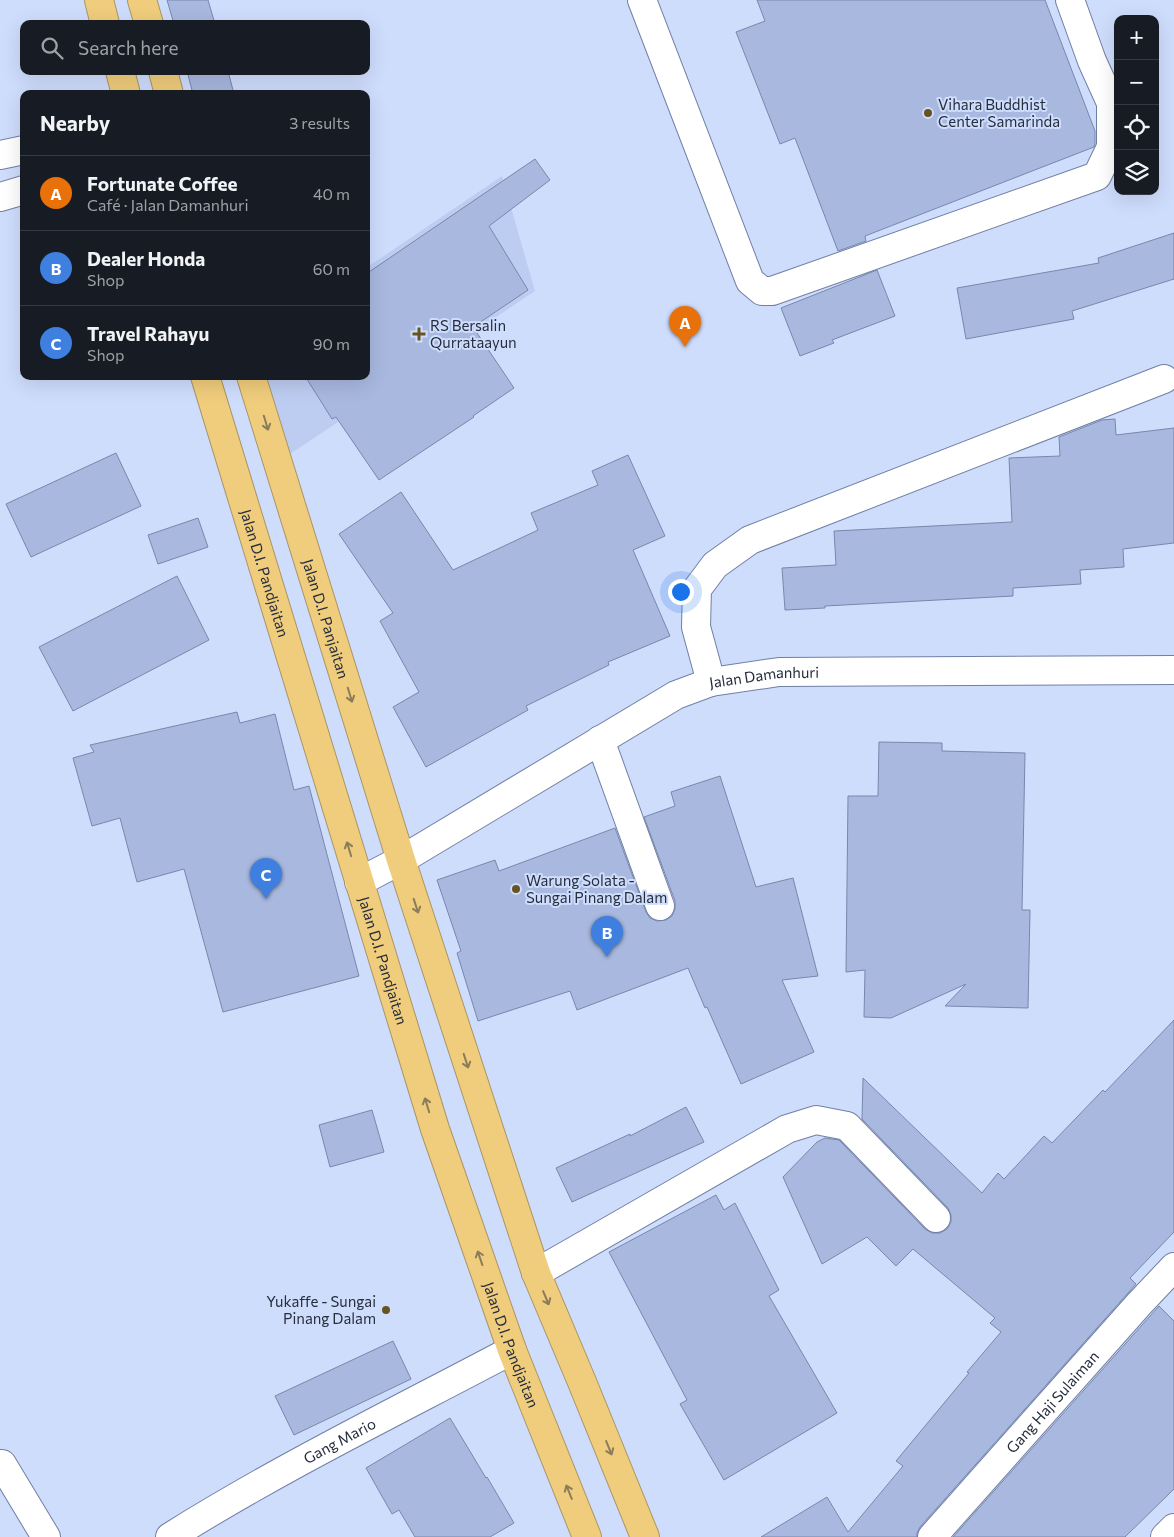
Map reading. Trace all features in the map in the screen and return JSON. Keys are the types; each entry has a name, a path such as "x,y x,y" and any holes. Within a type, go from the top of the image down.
{"highway":[{"path":"99,0 105,20"},
{"path":"142,0 148,20"},
{"path":"121,75 125,90"},
{"path":"164,75 169,90"},
{"name":"Jalan D.I. Pandjaitan","path":"206,380 435,1129 512,1350 587,1537"},
{"name":"Jalan D.I. Panjaitan","path":"252,380 401,860"},
{"path":"401,860 536,1274 645,1537"}],"street":[{"path":"642,0 750,281 762,291 772,292 1097,176 1111,147 1111,103 1092,61 1070,0"},
{"path":"0,155 20,151"},
{"path":"0,197 20,191"},
{"path":"711,682 696,628 697,589 715,565 750,540 1164,380"},
{"name":"Jalan Damanhuri","path":"359,882 401,860 676,694 711,682 779,672 1174,670"},
{"path":"600,740 660,906"},
{"path":"536,1274 787,1129 816,1120 847,1126 936,1218"},
{"name":"Gang Haji Sulaiman","path":"932,1537 1138,1304 1174,1267"},
{"name":"Gang Mario","path":"170,1537 262,1483 512,1350"},
{"path":"2,1464 46,1537"},
{"path":"1165,1537 1174,1528"}],"shaded area":[{"name":"RS Bersalin Qurrataayun","path":"502,176 535,291 290,454 263,380 370,380 370,265"}],"building":[{"path":"167,0 208,0 214,20 173,20"},
{"name":"Vihara Buddhist Center Samarinda","path":"757,0 1045,0 1095,131 1094,147 865,236 866,241 838,251 795,138 780,144 736,32 765,21"},
{"path":"188,75 229,75 233,90 192,90"},
{"name":"RS Bersalin Qurrataayun","path":"535,159 550,180 489,226 528,290 473,327 514,388 379,480 336,417 332,419 308,380 370,380 370,271"},
{"path":"1174,233 1174,279 1072,311 1074,319 966,339 957,288 1099,263 1098,258"},
{"path":"877,270 895,316 832,340 834,343 800,356 781,308"},
{"path":"1115,419 1116,435 1174,428 1174,543 1123,549 1124,567 1080,570 1081,584 1013,588 1013,596 825,606 825,608 785,610 782,568 836,565 834,531 1012,522 1009,458 1060,456 1059,437 1102,420"},
{"path":"116,453 141,506 31,557 6,504"},
{"path":"628,455 665,536 633,550 670,636 608,662 609,665 526,706 528,710 426,767 393,707 419,692 380,621 393,613 339,534 401,492 453,570 538,530 531,513 598,485 592,471"},
{"path":"198,518 208,547 158,564 148,535"},
{"path":"177,576 209,640 73,711 39,647"},
{"path":"237,712 240,723 275,714 294,790 309,786 359,976 223,1012 184,869 137,882 120,818 92,826 73,758 94,752 90,745"},
{"path":"879,742 942,743 942,751 1025,753 1022,910 1030,910 1028,1008 945,1006 966,984 891,1018 864,1017 865,970 846,972 848,796 878,796"},
{"path":"720,776 756,887 793,878 818,976 782,980 814,1052 741,1084 688,968 577,1010 570,991 478,1021 457,953 461,951 437,880 495,860 499,871 615,828 646,912 650,918 657,921 666,920 672,916 675,909 675,901 644,817 675,806 671,792"},
{"path":"1174,1020 1174,1232 1130,1278 1136,1284 920,1527 917,1537 761,1537 827,1497 848,1532 903,1466 896,1461 1001,1332 990,1323 995,1318 913,1249 896,1266 867,1237 822,1264 783,1177 817,1142 825,1138 839,1140 925,1229 932,1233 940,1233 947,1229 951,1222 948,1208 862,1119 863,1078 982,1193 998,1173 1004,1179 1044,1136 1052,1143 1103,1090 1105,1092"},
{"path":"686,1107 704,1142 572,1202 556,1168 630,1134 630,1136"},
{"path":"372,1110 384,1152 330,1167 319,1125"},
{"path":"716,1195 724,1210 735,1203 779,1290 769,1296 837,1413 724,1480 680,1404 687,1400 609,1252"},
{"path":"1159,1306 1174,1321 1174,1489 1125,1537 953,1537"},
{"path":"393,1341 411,1379 294,1435 275,1396"},
{"path":"450,1418 514,1523 490,1537 415,1537 399,1510 392,1514 366,1468"}],"place":[{"name":"Vihara Buddhist Center Samarinda","path":"928,113"},
{"name":"RS Bersalin Qurrataayun","path":"419,334"},
{"name":"Fortunate Coffee","path":"685,347"},
{"name":"Warung Solata - Sungai Pinang Dalam","path":"516,889"},
{"name":"Travel Rahayu","path":"266,899"},
{"name":"Dealer Honda","path":"607,957"},
{"name":"Yukaffe - Sungai Pinang Dalam","path":"386,1310"}]}
